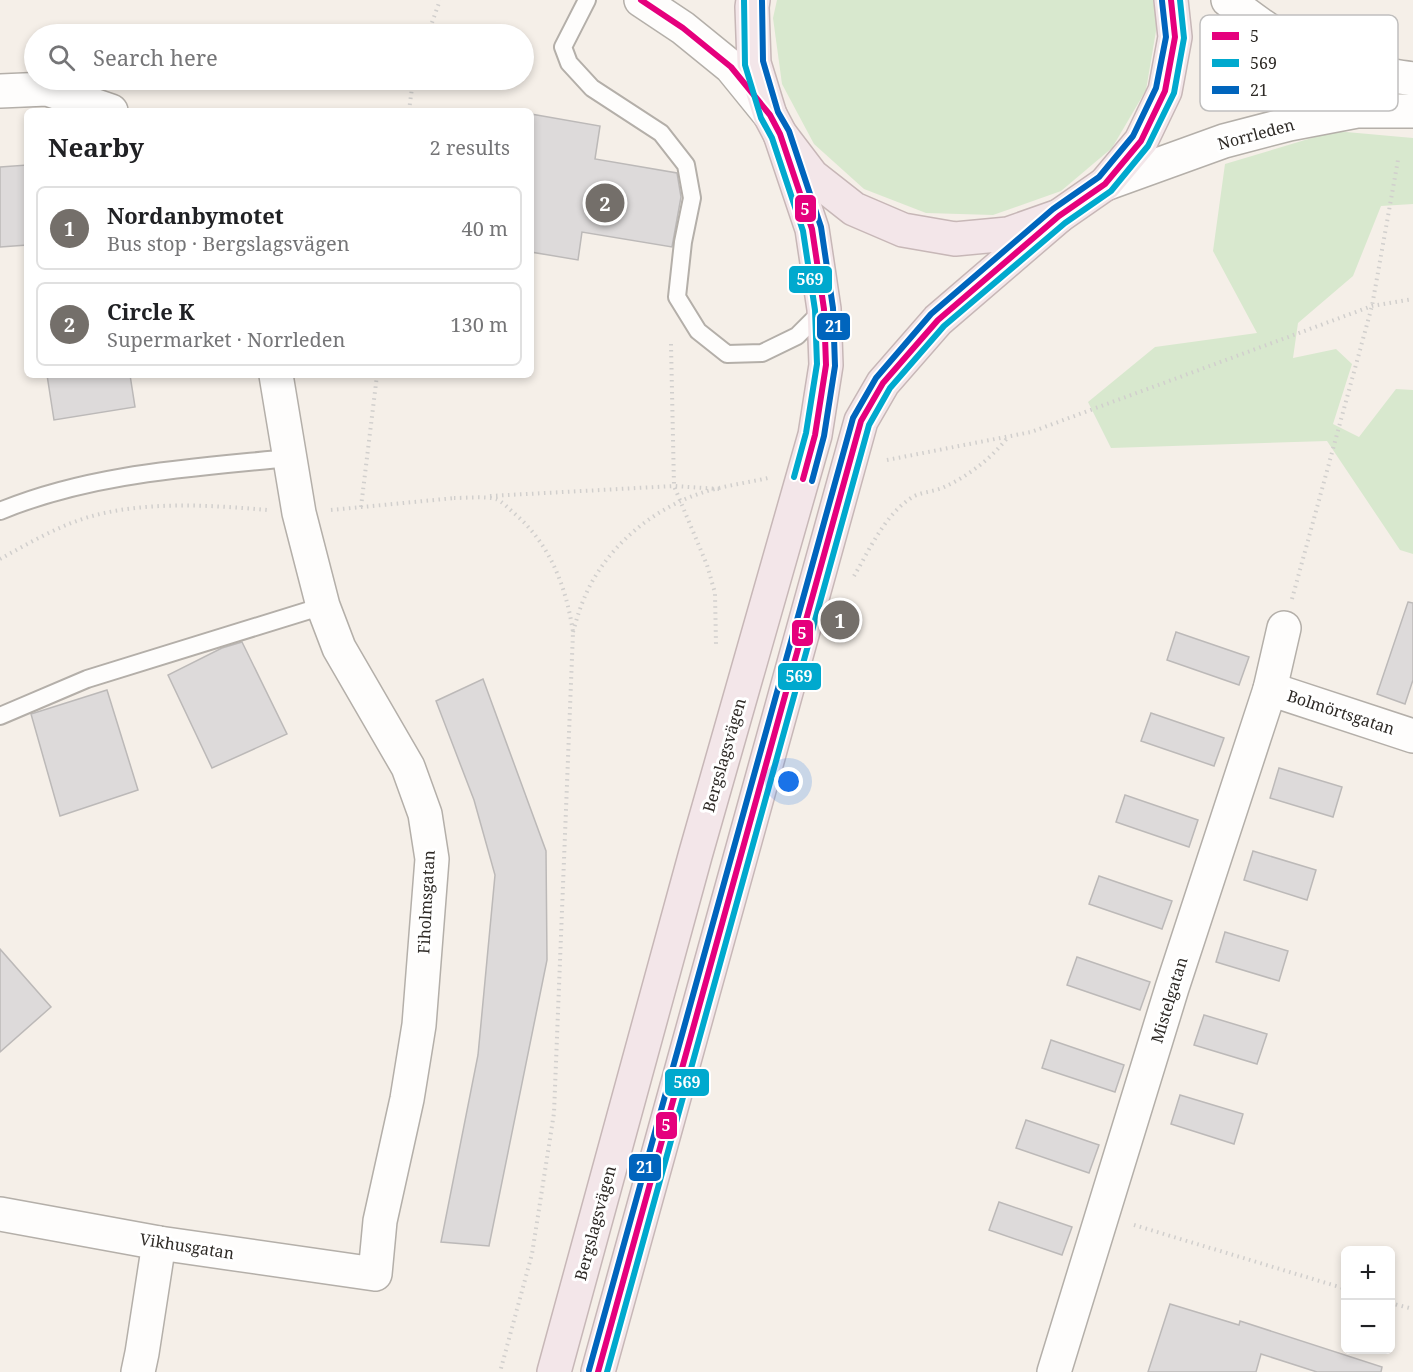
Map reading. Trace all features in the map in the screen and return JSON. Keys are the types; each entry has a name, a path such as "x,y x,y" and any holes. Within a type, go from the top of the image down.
{"highway":[{"name":"Bergslagsvägen","path":"554,1372 695,856 815,435 826,365 824,309 812,229 754,63 753,0"},
{"path":"598,1372 861,421 882,383 938,320 1059,216 1105,184 1141,141 1165,91 1175,37 1172,0"},
{"path":"775,124 812,176 854,209 903,230 955,239 1008,234 1059,216"}],"street":[{"path":"641,0 683,28 731,68 775,124"},
{"path":"1228,0 1246,15"},
{"path":"1398,76 1413,79"},
{"path":"0,91 24,90"},
{"path":"50,90 102,108"},
{"name":"Norrleden","path":"1105,184 1224,141 1289,124 1357,111 1413,111"},
{"name":"Fiholmsgatan","path":"276,378 298,513 323,606 339,648 408,767 425,814 432,859 419,1025 407,1099 380,1221 375,1274"},
{"name":"Mistelgatan","path":"1058,1371 1102,1216 1172,988 1270,689 1284,628"},
{"name":"Bolmörtsgatan","path":"1270,689 1413,736"},
{"name":"Vikhusgatan","path":"0,1214 159,1243 375,1274"},
{"path":"138,1372 159,1243"}],"lane":[{"path":"587,0 563,47 569,63 592,87 661,133 686,165 692,198 683,242 676,297 698,331 727,354 762,353 797,336 824,309"},
{"path":"0,510 34,497 123,476 289,458"},
{"path":"0,716 87,679 323,606"}],"path":[{"path":"432,24 440,0"},
{"path":"409,108 412,90"},
{"path":"1284,628 1372,306 1398,160"},
{"path":"888,460 1031,432 1372,306 1413,299"},
{"path":"671,344 674,486 707,564 715,593 716,645"},
{"path":"361,507 377,378"},
{"path":"851,582 891,514 912,496 942,488 971,471 994,454 1008,437"},
{"path":"573,632 586,593 608,558 630,534 657,514 680,502 720,489 770,478"},
{"path":"0,559 40,537 90,517 115,511 209,505 298,513 454,498 674,486 720,489"},
{"path":"454,498 498,499 541,541 558,572 569,603 573,632 554,1113 532,1254 500,1372"},
{"path":"1102,1216 1341,1288"},
{"path":"1395,1304 1413,1309"}],"green space":[{"path":"777,0 1153,0 1157,25 1146,90 1112,148 1061,191 993,215 926,213 864,189 814,144 782,84 773,18"},
{"path":"1335,131 1413,138 1413,204 1381,206 1353,276 1298,323 1293,358 1336,349 1352,364 1333,424 1359,437 1396,389 1413,390 1413,554 1400,550 1327,441 1111,448 1088,402 1155,347 1257,333 1213,251 1225,164"}],"building":[{"path":"534,115 600,126 595,159 677,173 681,197 672,247 582,232 578,260 534,253"},
{"path":"24,165 24,245 0,247 0,167"},
{"path":"47,378 130,378 135,407 54,420"},
{"path":"1408,602 1413,603 1413,680 1405,704 1377,694"},
{"path":"1176,632 1249,657 1239,685 1167,660"},
{"path":"242,642 287,734 212,768 168,675 222,648"},
{"path":"483,679 546,851 547,960 489,1246 441,1242 478,1055 495,875 474,800 436,701"},
{"path":"107,690 138,790 60,816 31,714"},
{"path":"1151,713 1224,738 1214,766 1141,741"},
{"path":"1279,768 1342,787 1333,817 1270,798"},
{"path":"1125,795 1198,820 1189,847 1116,822"},
{"path":"1253,851 1316,870 1307,900 1244,880"},
{"path":"1099,876 1172,901 1162,929 1089,904"},
{"path":"1225,932 1288,951 1279,981 1216,962"},
{"path":"0,949 51,1007 0,1052"},
{"path":"1077,957 1150,982 1140,1010 1067,985"},
{"path":"1204,1015 1267,1034 1257,1064 1194,1045"},
{"path":"1051,1040 1124,1065 1115,1092 1042,1068"},
{"path":"1180,1095 1243,1114 1234,1144 1171,1124"},
{"path":"1026,1120 1099,1145 1089,1173 1016,1148"},
{"path":"999,1202 1072,1227 1062,1255 989,1230"},
{"path":"1170,1304 1239,1325 1240,1321 1382,1367 1381,1372 1317,1372 1261,1354 1256,1372 1148,1372"}],"transit line":[{"name":"5","path":"641,0 683,28 731,67 770,115 780,134 812,229 824,309 826,365 815,435 803,479"},
{"name":"569","path":"744,0 745,65 761,118 772,138 803,231 815,310 817,364 806,433 794,477"},
{"name":"5","path":"598,1372 861,421 883,383 938,320 1059,216 1105,184 1141,141 1165,91 1175,37 1171,0"},
{"name":"569","path":"607,1372 869,425 890,388 944,326 1065,223 1111,191 1148,146 1174,93 1184,38 1180,0"},
{"name":"21","path":"762,1 763,61 778,112 789,131 821,227 833,308 835,366 824,436 812,481"},
{"name":"21","path":"589,1370 853,418 876,378 931,314 1053,209 1099,177 1133,136 1156,88 1166,37 1162,1"}],"place":[{"name":"Circle K","path":"605,203"},
{"name":"Nordanbymotet","path":"840,620"}]}
